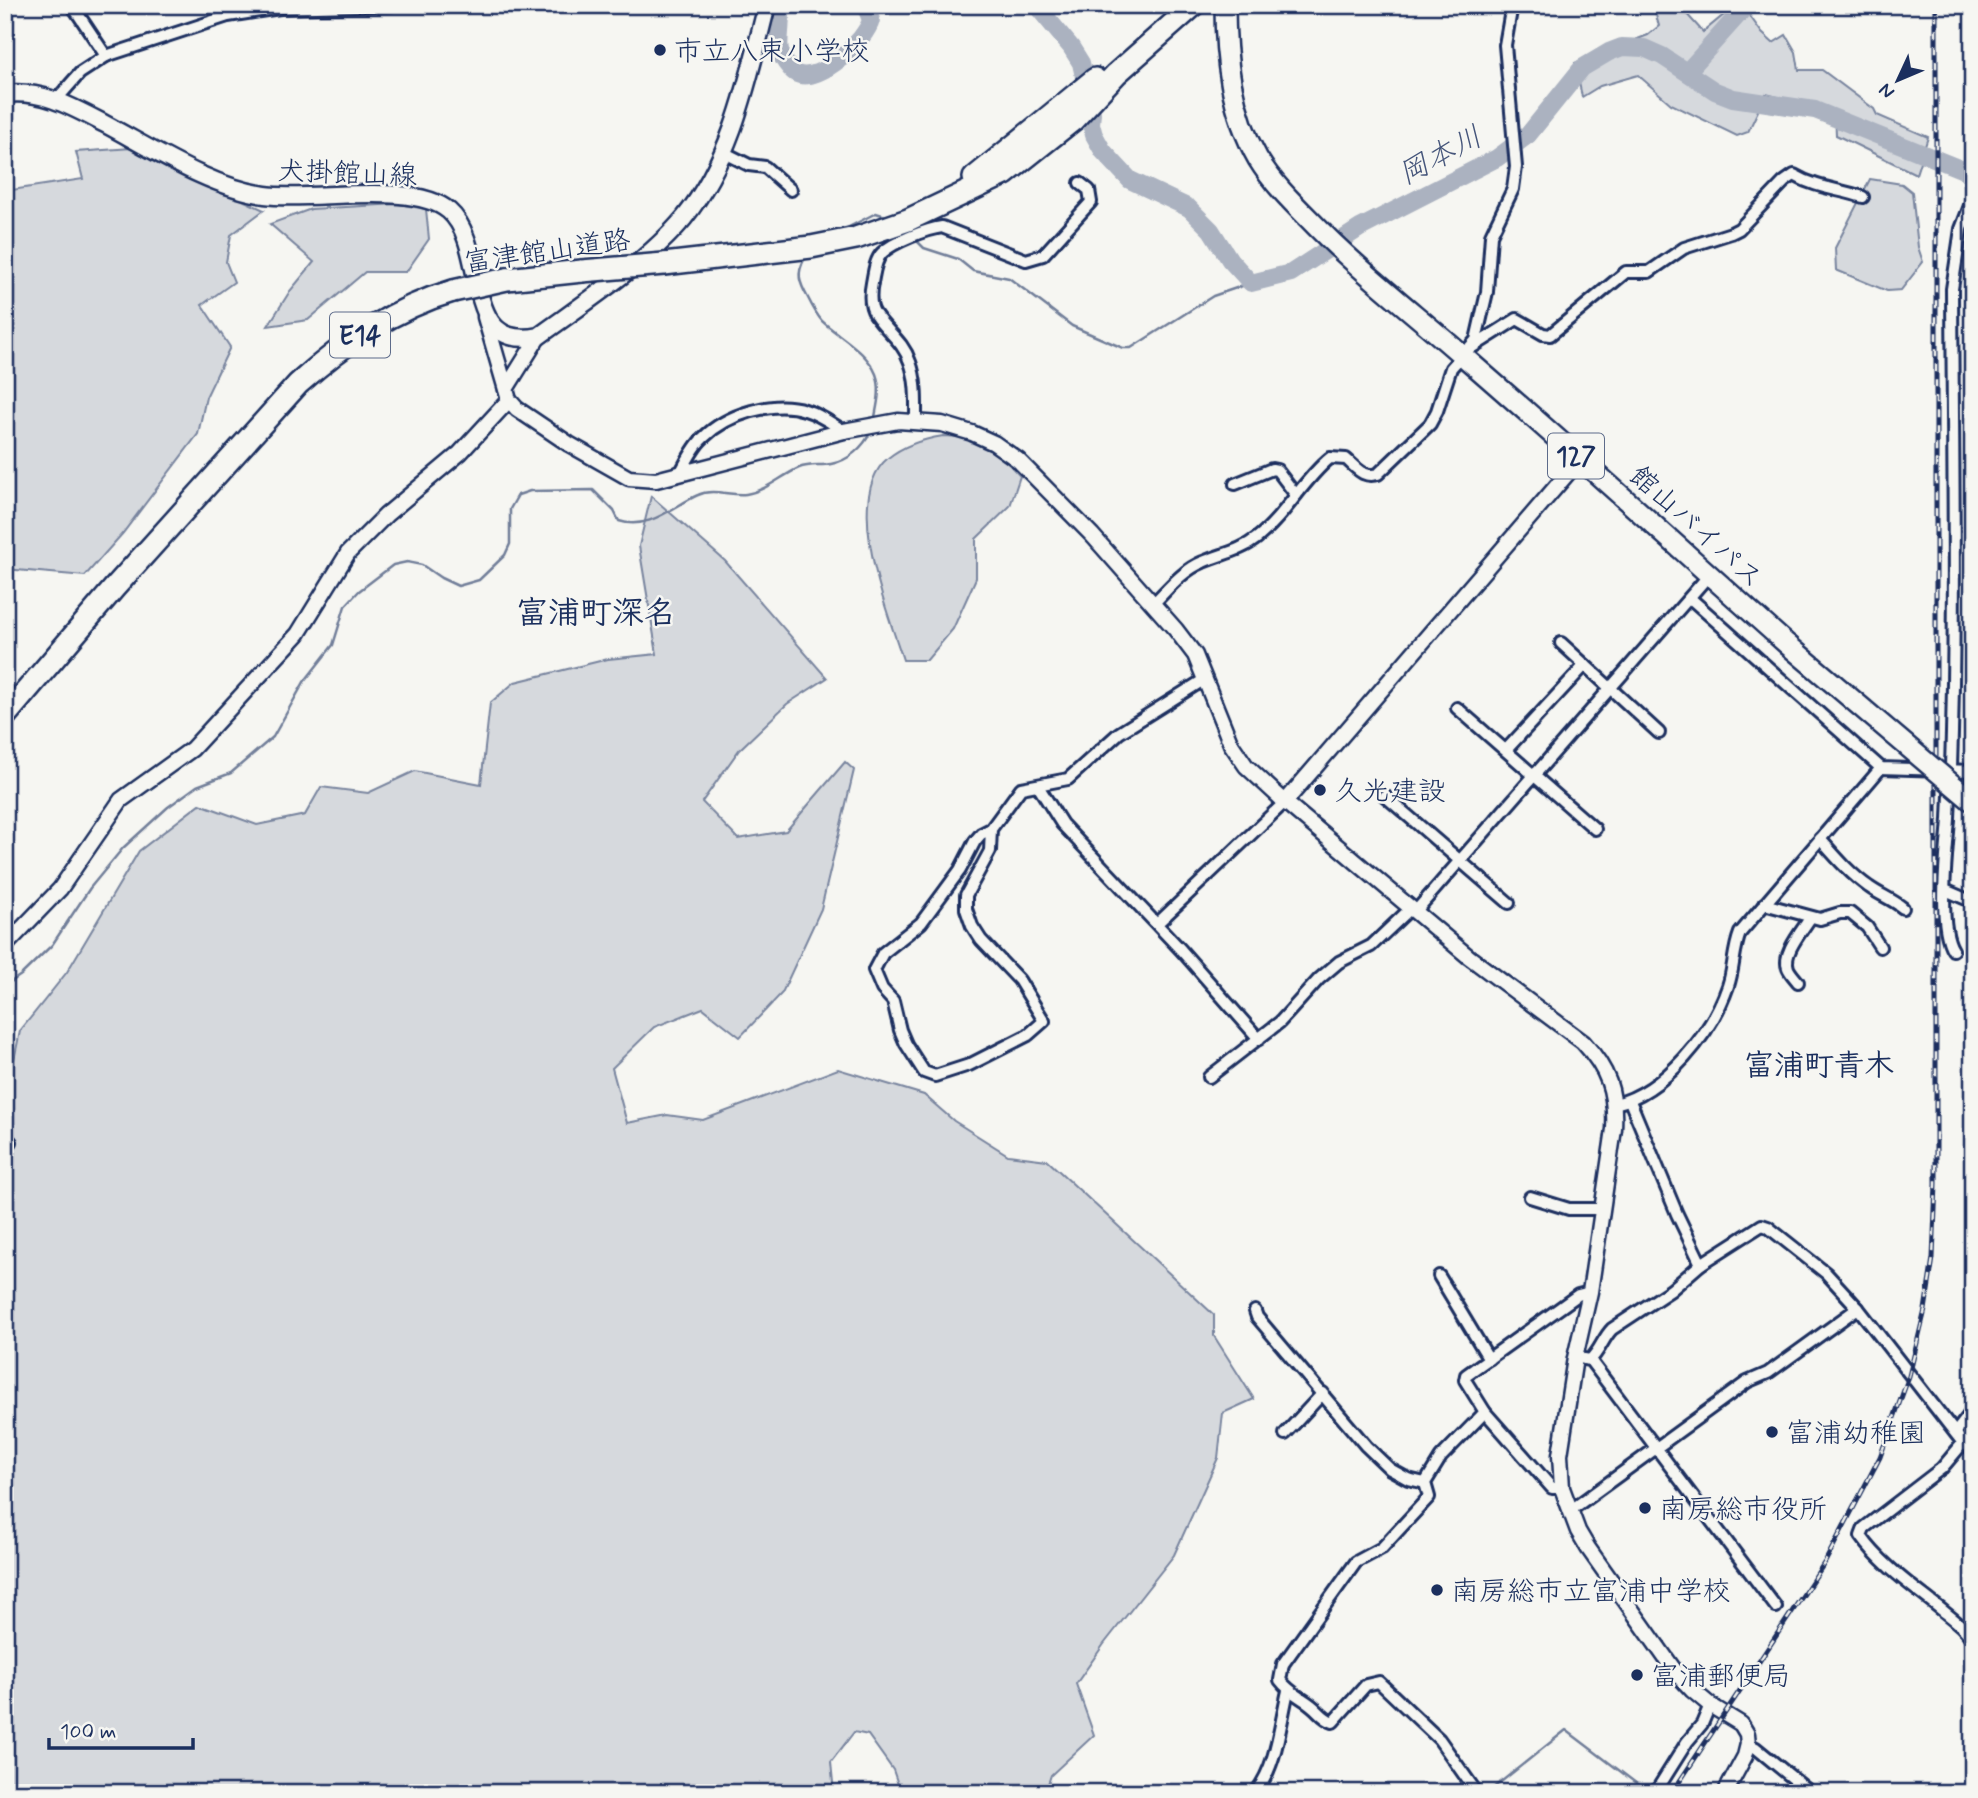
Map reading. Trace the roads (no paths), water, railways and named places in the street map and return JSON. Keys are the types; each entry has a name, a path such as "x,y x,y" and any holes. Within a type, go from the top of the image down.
{"highway":[{"path":"1113,70 1178,5"},
{"path":"1113,70 1194,5"},
{"name":"館山バイパス","path":"1224,5 1226,61 1233,94 1248,139 1279,188 1323,234 1363,270 1467,352 1580,459 1709,575 1973,802"},
{"name":"館山バイパス","path":"1233,94 1237,5"},
{"name":"富津館山道路","path":"5,716 115,587 280,402 318,366 366,330 414,305 453,291 507,279 811,247 930,219 994,164 1068,113 1113,70"}],"main road":[{"path":"485,317 498,331 513,338 539,337 620,275 676,227 696,200 723,152 745,91 767,5"},
{"name":"犬掛館山線","path":"5,94 57,99 221,184 266,196 364,194 417,198 447,209 462,228 468,243 485,317"}],"street":[{"path":"72,5 106,56"},
{"path":"57,99 80,73 106,56 228,16 280,8 391,5"},
{"path":"1153,604 1186,572 1200,563 1254,541 1267,531 1318,467 1330,458 1346,459 1360,473 1370,476 1378,474 1430,424 1451,368 1476,340 1487,292 1491,235 1513,189 1516,167 1514,129 1505,45 1512,5"},
{"path":"723,152 749,165 765,167 791,190"},
{"path":"1467,352 1517,319 1543,334 1550,335 1626,272 1649,272 1684,248 1739,229 1794,175 1824,188 1863,197"},
{"path":"916,421 916,390 910,362 901,343 871,306 870,290 877,261 883,252 906,240 930,219 942,227 1027,260 1043,255 1091,202 1089,190 1080,183"},
{"path":"1953,950 1946,933 1945,890 1951,770 1952,289 1962,229 1973,198"},
{"path":"485,317 508,394 517,410 629,478 656,480 844,430 898,421 942,424 972,433 994,443 1018,460 1092,535 1195,656 1231,744 1245,766 1285,803 1469,957 1583,1042 1598,1058 1701,1264"},
{"path":"5,946 60,889 121,800 192,749 298,634 348,552 386,515 460,453 508,394 539,337"},
{"path":"679,475 702,438 742,414 776,406 803,409 844,430"},
{"path":"1161,920 1285,803 1580,459"},
{"path":"1235,484 1272,469 1276,470 1296,495"},
{"path":"1209,1077 1280,1022 1319,979 1339,962 1371,946 1413,910 1460,861 1709,575"},
{"path":"1690,598 1881,768 1973,771"},
{"path":"1561,643 1659,733"},
{"path":"1506,750 1585,665"},
{"path":"991,830 990,851 966,895 966,909 981,940 1019,980 1044,1021 1028,1035 980,1059 935,1076 924,1072 906,1044 893,1001 882,989 874,970 883,953 921,923 960,870 975,841 981,834 991,830 1021,788 1068,779 1119,733 1205,679"},
{"path":"1457,708 1595,829"},
{"path":"1622,1102 1651,1088 1683,1060 1705,1031 1724,998 1734,948 1740,933 1881,768"},
{"path":"1038,786 1062,824 1181,950 1259,1039"},
{"path":"1385,796 1509,904"},
{"path":"1820,839 1860,880 1903,908"},
{"path":"1945,890 1973,902"},
{"path":"1764,904 1819,919 1850,913 1867,927 1880,947"},
{"path":"1798,982 1787,967 1787,960 1790,950 1810,918"},
{"path":"1622,1102 1590,1292 1575,1358 1560,1455 1562,1488 1578,1531 1588,1548 1677,1674 1692,1690 1741,1724 1747,1734 1745,1756 1725,1793"},
{"path":"1531,1197 1569,1209 1602,1209"},
{"path":"1590,1360 1600,1351 1605,1336 1612,1329 1671,1290 1701,1264 1762,1225 1768,1227 1826,1273 1858,1308 1968,1447 1864,1528 1861,1536 1905,1579 1962,1627 1973,1641"},
{"path":"1439,1276 1489,1359"},
{"path":"1562,1488 1552,1488 1541,1478 1485,1412 1465,1380 1466,1375 1578,1295 1590,1292"},
{"path":"1571,1510 1747,1382 1768,1373 1858,1308"},
{"path":"1255,1311 1257,1317 1366,1446 1390,1469 1408,1479 1425,1483"},
{"path":"1575,1358 1590,1360 1776,1607"},
{"path":"1285,1434 1323,1394"},
{"path":"1956,1432 1973,1410"},
{"path":"1477,1793 1439,1739 1379,1682 1366,1685 1333,1722 1326,1720 1313,1706 1288,1691 1280,1680 1283,1664 1356,1562 1382,1548 1429,1497 1425,1483 1441,1457 1485,1412"},
{"path":"1255,1793 1265,1780 1271,1763 1288,1691"},
{"path":"1655,1793 1687,1742 1702,1724 1710,1704"},
{"path":"1748,1744 1811,1793"}],"waterway":[{"name":"岡本川","path":"783,5 780,52 792,71 807,75 829,67 861,38 871,20 865,5"},
{"name":"岡本川","path":"1036,5 1081,63 1092,113 1091,124 1103,151 1130,180 1189,208 1211,230 1230,260 1251,283 1291,273 1360,228 1497,158 1528,135 1582,68 1622,47 1644,48 1662,56 1715,91 1733,98 1815,110 1973,174"},
{"path":"1687,72 1747,5"},
{"path":"841,231 876,213 889,217"},
{"path":"915,239 924,248 958,259 973,271 1009,278 1072,326 1123,348 1131,348 1213,296 1251,283"},
{"path":"805,258 800,269 800,278 816,313 866,358 876,374 879,392 874,422"},
{"path":"5,986 21,975 52,945 90,888 123,848 168,807 197,786 231,773 273,737 304,682 333,645 345,606 359,591 393,565 407,562 422,565 458,586 479,580 505,555 510,544 510,509 518,495 530,491 593,490 614,511 619,521 640,523 660,516 704,493 746,494 767,487 799,468 843,460 855,452 871,431"},
{"path":"1487,1793 1566,1730 1649,1793"}],"railway":[{"path":"1672,1793 1825,1562 1880,1457 1909,1376 1925,1310 1933,1258 1936,1184 1936,5"}],"place":[{"name":"市立八束小学校","path":"660,50"},
{"name":"久光建設","path":"1320,790"},
{"name":"富浦幼稚園","path":"1772,1432"},
{"name":"南房総市役所","path":"1645,1508"},
{"name":"南房総市立富浦中学校","path":"1437,1590"},
{"name":"富浦郵便局","path":"1637,1675"}],"district":[{"name":"富浦町深名","path":"596,612"},
{"name":"富浦町青木","path":"1819,1065"}]}
